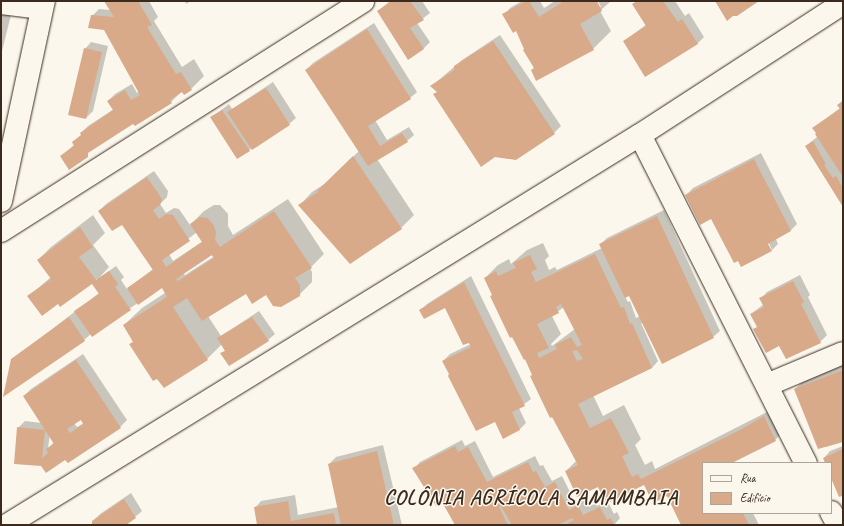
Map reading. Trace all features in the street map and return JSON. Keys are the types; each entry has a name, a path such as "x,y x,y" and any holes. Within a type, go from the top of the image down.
{"street":[{"path":"1,231 363,1"},
{"path":"1,3 43,4 1,201"},
{"path":"7,525 640,136 843,3"},
{"path":"640,136 806,462"},
{"path":"767,385 843,353"},
{"path":"832,514 838,525"}],"building":[{"path":"104,1 138,1 152,25 147,27 176,74 181,72 192,90 184,95 182,92 170,100 172,103 135,126 133,124 88,153 88,157 69,170 60,156 74,146 72,142 81,135 80,133 113,110 107,101 125,90 131,100 140,95 104,30 88,28 91,15 114,17"},
{"path":"392,1 410,1 424,20 410,28 424,49 408,60 377,11"},
{"path":"526,1 529,1 539,17 564,1 597,1 602,11 580,24 594,50 536,81 531,70 534,68 523,50 524,49 516,31 513,33 502,14"},
{"path":"637,1 663,1 678,22 682,19 698,44 645,77 623,41 646,26 632,4"},
{"path":"715,1 759,1 727,21"},
{"path":"367,29 411,99 368,126 380,146 402,133 408,142 368,166 305,70"},
{"path":"493,41 555,134 516,160 495,157 481,167 433,94 437,92 430,86 454,70 454,66"},
{"path":"84,48 102,52 86,119 68,115"},
{"path":"266,88 290,125 252,150 227,112"},
{"path":"843,101 843,177 812,128 840,109 837,105"},
{"path":"222,110 250,151 237,159 210,117"},
{"path":"813,141 826,164 824,165 833,178 836,176 843,188 843,207 805,146"},
{"path":"353,156 402,229 350,264 298,205 318,192 317,191"},
{"path":"754,159 791,231 768,244 772,251 741,267 738,261 734,263 711,219 700,225 685,195"},
{"path":"147,177 162,199 160,205 153,210 159,219 166,214 173,215 190,241 162,260 166,267 202,242 190,224 200,217 207,218 213,224 216,232 215,240 220,247 274,211 312,268 295,278 300,285 300,296 281,307 273,306 266,295 252,304 246,294 202,321 187,298 173,307 208,360 164,388 157,379 153,381 129,344 133,342 123,325 167,297 162,288 138,305 127,288 153,270 122,225 112,231 98,211","holes":["212,255 214,258 178,281 176,279"]},
{"path":"657,216 714,338 662,364 629,296 625,298 599,244"},
{"path":"80,227 93,247 79,257 96,280 109,271 118,284 115,287 131,310 92,337 74,311 99,294 92,284 60,307 58,304 42,316 27,296 51,279 37,260"},
{"path":"595,254 621,308 624,307 630,324 632,323 652,368 578,404 590,428 611,418 629,453 622,456 632,477 638,474 641,479 740,430 764,416 776,441 734,462 702,462 702,514 744,514 749,525 681,525 667,496 653,503 644,485 606,504 598,487 577,497 565,471 578,465 552,417 550,418 530,376 532,375 525,359 524,360 512,337 510,338 490,296 492,295 484,278 496,271 498,276 516,268 513,263 530,255 537,269 531,272 536,282","holes":["561,304 582,345 577,347 571,337 555,345 557,349 539,358 537,353 549,348 537,324 559,313 556,307","577,350 583,359 577,361 572,351"]},
{"path":"793,281 804,302 801,304 821,343 786,359 779,346 766,353 753,329 757,327 750,314 764,307 759,298"},
{"path":"464,282 525,406 512,412 520,430 503,439 495,422 476,431 442,361 471,347 469,343 463,345 445,308 424,319 419,310"},
{"path":"69,317 85,341 3,397 11,359"},
{"path":"252,317 269,341 229,366 220,353 225,351 217,338"},
{"path":"76,360 121,428 68,463 65,460 46,473 41,466 14,464 17,427 45,430 23,396","holes":["81,420 83,424 70,433 67,429","45,430 54,444 46,449 48,453 42,458"]},
{"path":"843,370 843,442 818,449 794,389"},
{"path":"455,446 458,452 468,447 487,482 528,462 533,472 536,471 545,487 555,482 569,510 578,505 583,515 600,507 607,520 611,518 614,525 565,525 574,520 572,518 558,525 512,525 501,506 499,507 508,525 455,525 442,502 436,506 412,468"},
{"path":"843,449 843,499 842,496 839,497 832,480 832,462 825,462 823,458"},
{"path":"377,451 394,525 341,525 328,464"},
{"path":"124,499 136,518 126,525 92,525 92,521"},
{"path":"288,501 291,521 334,513 336,525 257,525 254,507"}],"district":[{"name":"COLÔNIA AGRÍCOLA SAMAMBAIA","path":"531,497"}]}
